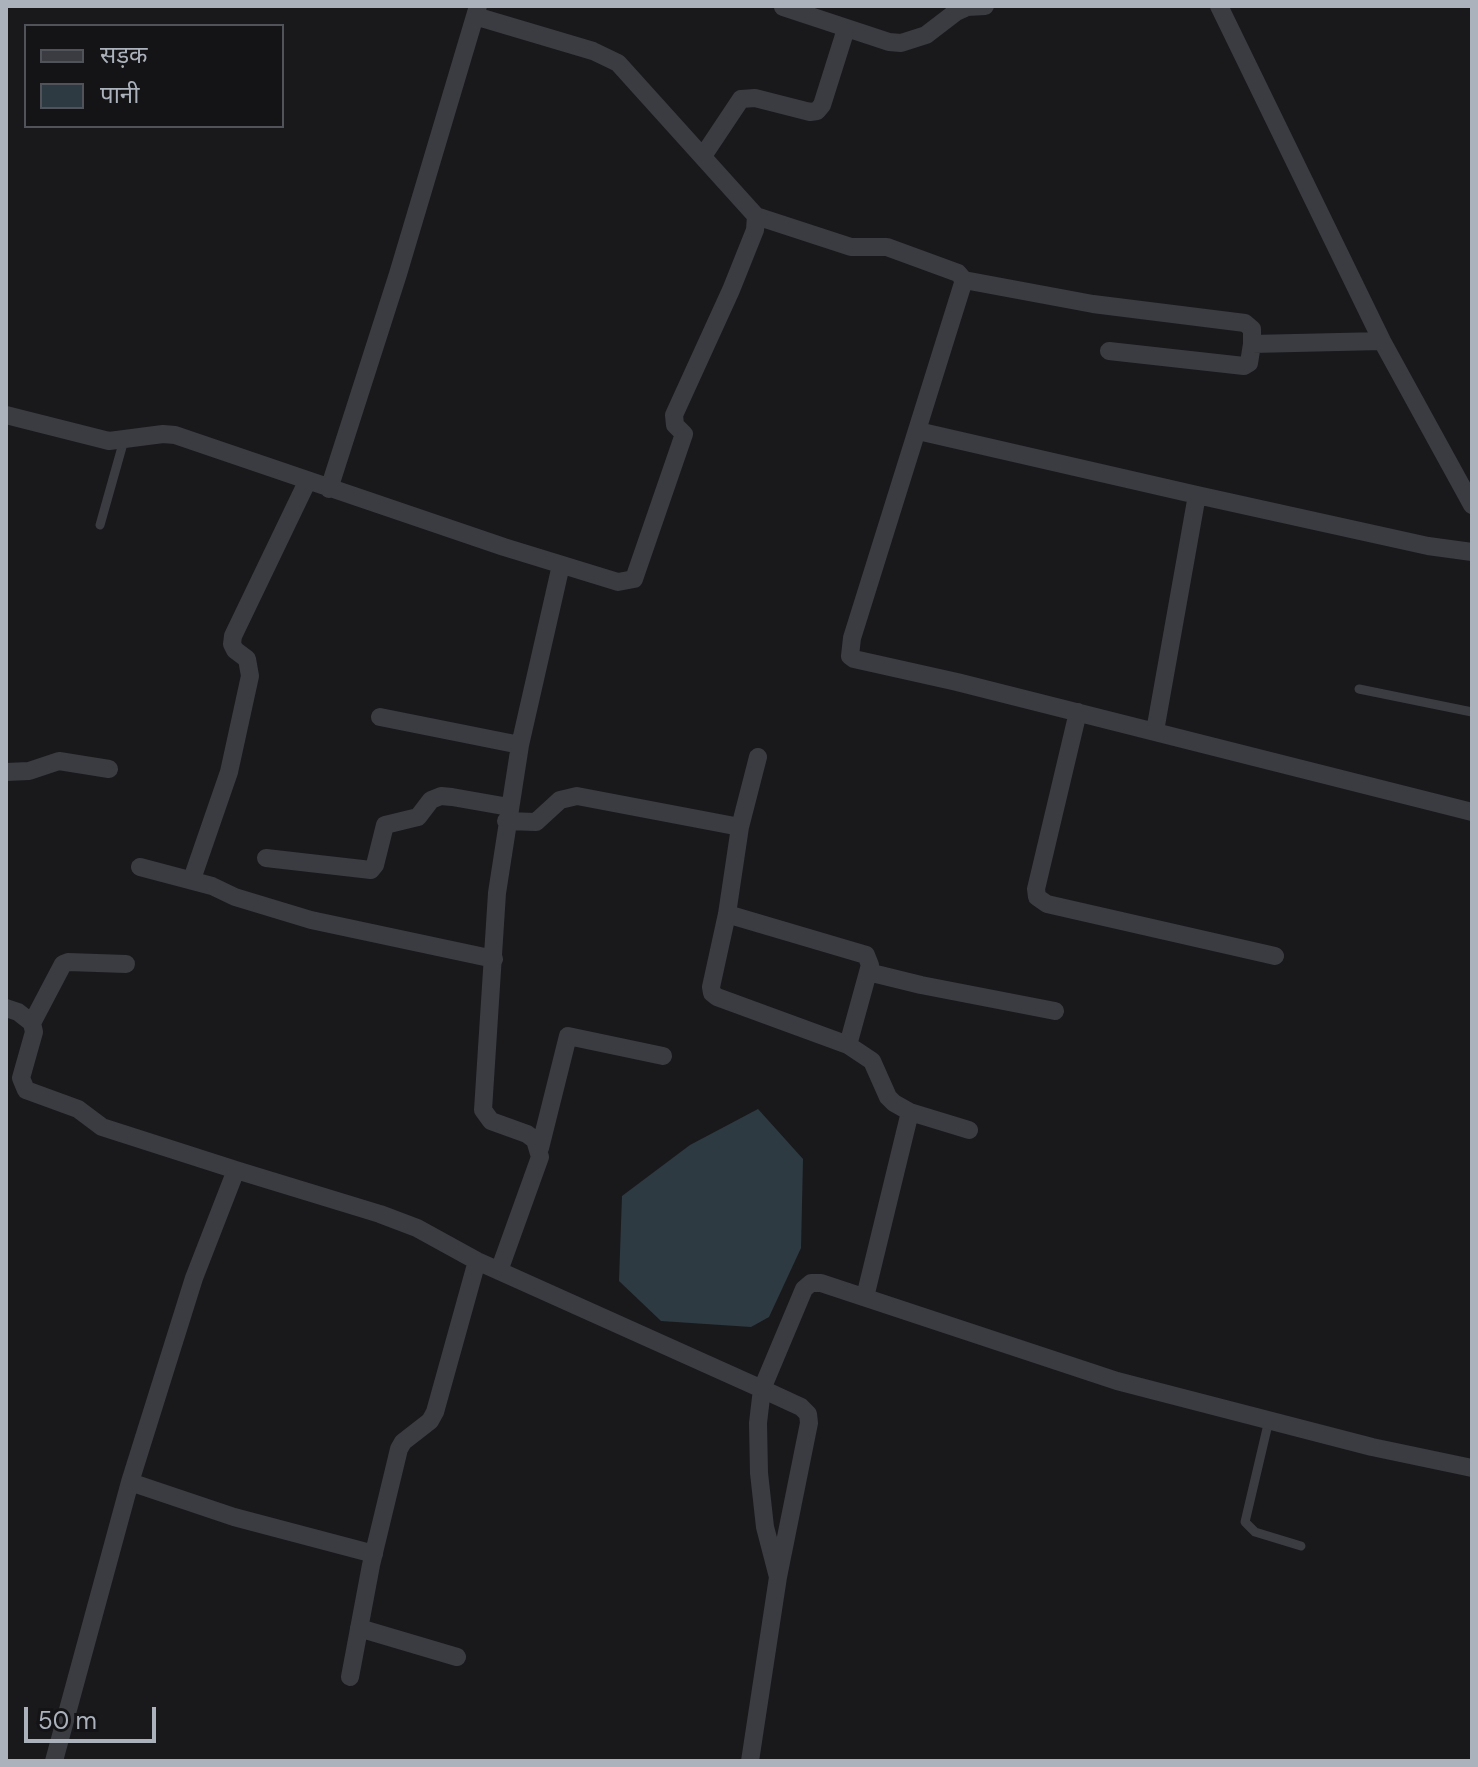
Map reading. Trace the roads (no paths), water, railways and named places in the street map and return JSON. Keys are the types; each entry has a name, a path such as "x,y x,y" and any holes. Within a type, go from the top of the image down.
{"street":[{"path":"783,7 846,29 901,43 926,35 967,7 985,6"},
{"path":"1219,6 1382,341 1472,505"},
{"path":"329,489 398,274 476,11 593,51 618,63 756,216 851,247 887,247 958,273 964,280 1093,304 1245,323 1252,329 1249,363 1244,366 1109,351"},
{"path":"703,156 741,99 755,98 810,112 817,111 825,96 846,29"},
{"path":"6,415 92,438 124,440 175,435 307,482 561,565 627,582 634,579 637,573 684,434 675,425 674,415 731,290 755,230 756,216"},
{"path":"964,280 852,638 850,656 1472,812"},
{"path":"1252,344 1382,341"},
{"path":"918,431 1428,546 1472,552"},
{"path":"192,879 229,772 250,676 247,659 232,644 233,636 307,482"},
{"path":"1155,731 1197,495"},
{"path":"540,1148 527,1134 491,1121 483,1110 497,893 507,814 561,565"},
{"path":"1078,712 1036,889 1037,897 1047,904 1275,956"},
{"path":"380,717 520,745"},
{"path":"758,757 740,827 712,993 848,1045 872,1061 888,1097 910,1112 969,1130"},
{"path":"6,772 29,771 59,761 109,769"},
{"path":"266,858 371,870 385,825 418,817 431,800 441,796 536,822 560,800 577,796 740,827"},
{"path":"140,867 192,879 235,897 311,920 494,959"},
{"path":"727,914 866,955 870,965 848,1045"},
{"path":"32,1023 63,964 126,964"},
{"path":"868,972 1055,1011"},
{"path":"6,1008 28,1017 32,1023 34,1032 21,1078 26,1090 78,1109 102,1127 417,1228 477,1261 801,1407 808,1414 809,1423 778,1577 750,1761"},
{"path":"499,1271 540,1157 568,1036 663,1056"},
{"path":"865,1297 910,1112"},
{"path":"54,1761 130,1482 194,1278 236,1170"},
{"path":"350,1677 399,1449 403,1442 430,1421 435,1412 477,1261"},
{"path":"778,1577 765,1527 758,1423 762,1389 804,1289 811,1283 821,1283 865,1297 1117,1381 1372,1447 1472,1468"},
{"path":"130,1482 234,1517 374,1554"},
{"path":"359,1628 457,1657"}],"lane":[{"path":"100,525 124,440"},
{"path":"1359,689 1472,712"},
{"path":"1269,1420 1245,1522 1255,1532 1301,1546"}],"water":[{"path":"758,1109 803,1159 801,1248 769,1317 751,1327 661,1321 619,1281 622,1196 690,1145"}]}
